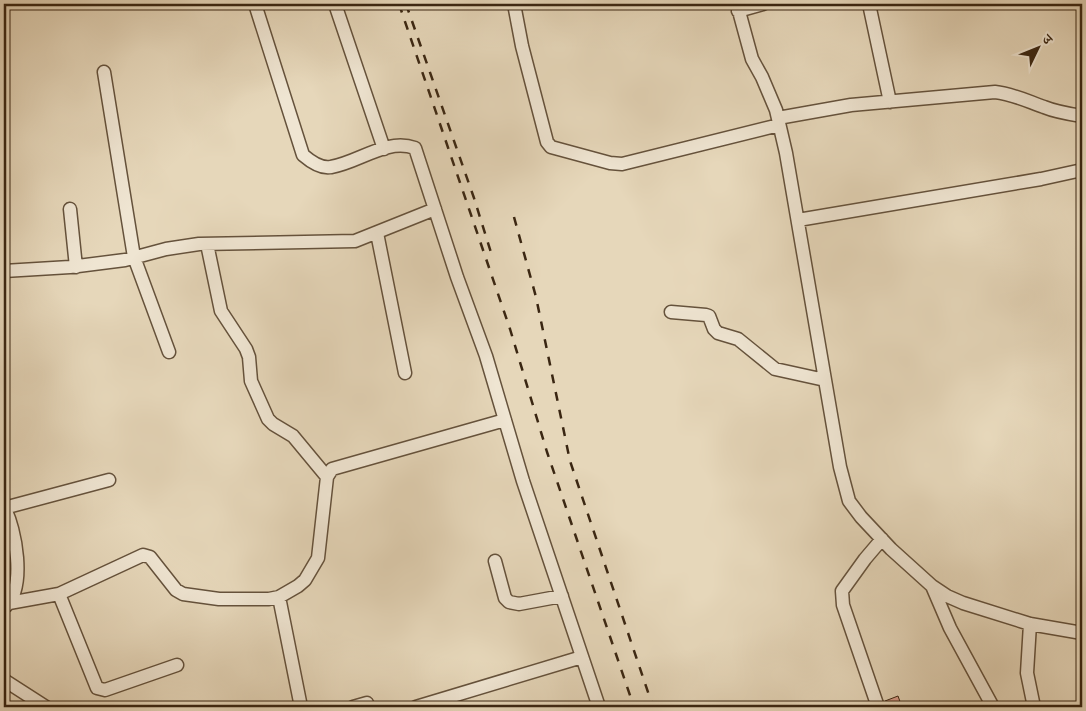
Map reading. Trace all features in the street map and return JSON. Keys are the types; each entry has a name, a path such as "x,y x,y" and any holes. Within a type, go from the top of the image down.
{"street":[{"path":"255,4 303,155 313,163 330,168 393,146 415,148 457,277 486,356 523,481 599,707"},
{"path":"335,4 384,149"},
{"path":"514,4 522,46 547,142 551,147 610,163 622,164 778,122 851,105 995,92 1006,93 1053,110 1082,116"},
{"path":"763,4 738,7 752,59 762,77 778,122 786,152 842,476 849,501 860,517 882,540 932,586 947,596 963,603 1030,624 1082,633"},
{"path":"869,4 890,102"},
{"path":"104,72 134,257 169,352"},
{"path":"798,220 1041,179 1082,170"},
{"path":"70,209 76,266"},
{"path":"4,271 76,266 134,257 166,249 207,244 355,241 435,209"},
{"path":"376,233 405,373"},
{"path":"207,244 222,311 246,349 249,357 251,381 268,419 293,436 327,477"},
{"path":"671,312 709,316 714,329 718,333 738,339 775,369 825,380"},
{"path":"6,605 59,594 140,556 146,555 150,557 176,590 183,594 219,599 269,599 278,597 305,580 318,558 327,477 332,469 505,420"},
{"path":"6,605 15,592 18,576 10,519 4,508 109,480"},
{"path":"878,707 843,605 842,591 860,565 882,540"},
{"path":"495,560 505,598 509,602 518,604 562,596"},
{"path":"932,586 950,628 993,707"},
{"path":"59,594 98,688 105,690 177,665"},
{"path":"278,597 301,707"},
{"path":"1030,624 1028,673 1034,707"},
{"path":"416,707 582,657"},
{"path":"4,680 46,707"},
{"path":"353,707 367,702"}],"building":[{"path":"898,696 902,707 887,707 885,701"}],"railway":[{"path":"399,4 510,329 547,452 634,707"},
{"path":"406,4 474,198 493,259"},
{"path":"514,217 536,297 570,461 653,707"}]}
